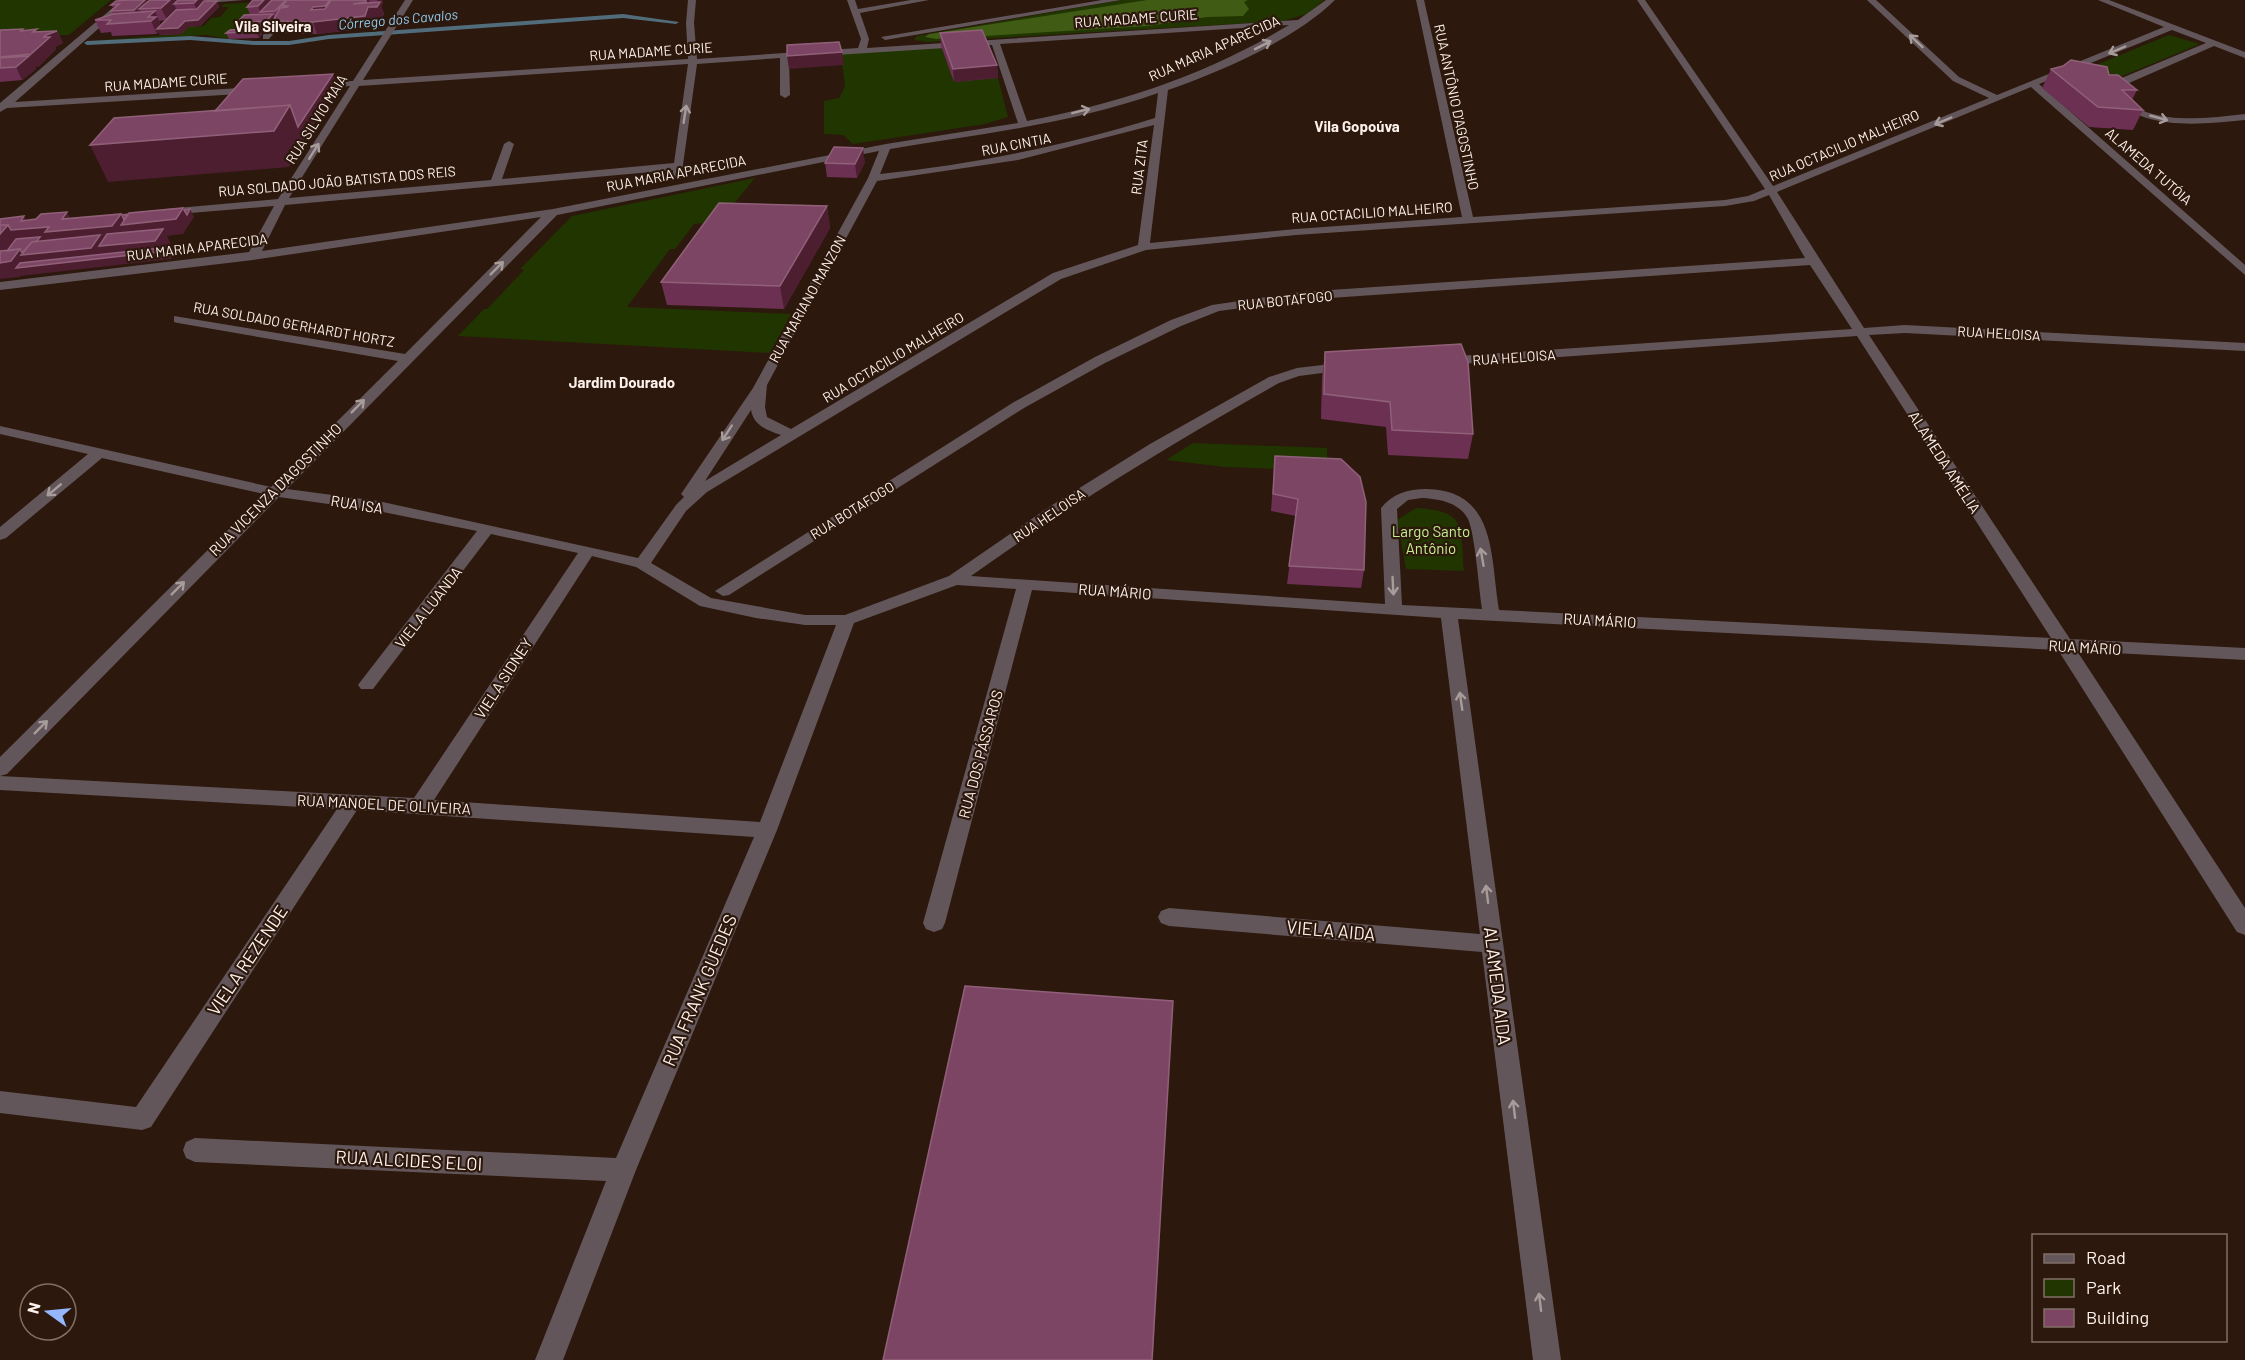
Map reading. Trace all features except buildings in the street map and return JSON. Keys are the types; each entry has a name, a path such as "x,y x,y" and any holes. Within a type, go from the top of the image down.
{"street":[{"path":"1,108 127,0"},
{"path":"185,3 240,0"},
{"path":"266,37 299,0"},
{"name":"RUA SILVIO MAIA","path":"253,256 281,202 409,0"},
{"path":"677,188 677,166 693,62 690,23 692,0"},
{"path":"851,0 865,39 862,50"},
{"path":"854,12 925,0"},
{"path":"865,39 1117,0"},
{"name":"RUA MARIA APARECIDA","path":"0,286 253,256 553,212 886,147 1024,125 1163,90 1263,45 1304,22 1331,0"},
{"name":"RUA ANTÔNIO D'AGOSTINHO","path":"1420,0 1468,220"},
{"name":"ALAMEDA AMÉLIA","path":"1641,0 1772,192 1813,261 2245,926"},
{"path":"1872,0 1956,79 1997,98"},
{"path":"2102,0 2245,55"},
{"path":"119,6 141,5"},
{"name":"RUA MADAME CURIE","path":"309,87 1304,22"},
{"name":"RUA OCTACILIO MALHEIRO","path":"642,564 681,508 702,489 1057,276 1144,247 1296,232 1725,203 1772,192 2170,27"},
{"path":"902,35 906,47"},
{"path":"995,41 1024,125"},
{"path":"2213,43 2115,84 2107,90 2130,108 2164,120 2186,122 2245,117"},
{"path":"784,55 785,95"},
{"name":"ALAMEDA TUTÓIA","path":"2034,84 2245,271"},
{"name":"RUA MADAME CURIE","path":"1,108 273,89"},
{"name":"RUA ZITA","path":"1144,247 1163,90"},
{"name":"RUA CINTIA","path":"873,178 940,171 1066,148 1160,120"},
{"path":"495,182 509,144"},
{"name":"RUA MARIANO MANZON","path":"793,434 765,424 758,417 756,410 760,385 873,178 886,147"},
{"name":"RUA SOLDADO JOÃO BATISTA DOS REIS","path":"152,213 677,166"},
{"name":"RUA VICENZA D'AGOSTINHO","path":"0,769 553,212"},
{"name":"RUA BOTAFOGO","path":"723,591 1019,405 1110,355 1176,323 1216,308 1301,296 1813,261"},
{"name":"RUA SOLDADO GERHARDT HORTZ","path":"178,319 406,358"},
{"name":"RUA HELOISA","path":"1426,362 1925,329 2245,348"},
{"name":"RUA HELOISA","path":"706,602 756,613 795,618 848,620 955,580 1054,510 1155,447 1274,380 1297,372 1358,366"},
{"path":"681,508 760,385"},
{"name":"RUA ISA","path":"0,430 273,492 378,507 588,550 642,564 706,602"},
{"path":"0,535 99,453"},
{"path":"1394,610 1389,508 1400,497 1437,495 1458,501 1468,508 1476,520 1491,615"},
{"name":"VIELA LUANDA","path":"367,685 488,528"},
{"name":"VIELA SIDNEY","path":"419,806 588,550"},
{"name":"RUA MÁRIO","path":"955,580 1394,610 2245,654"},
{"name":"RUA DOS PÁSSAROS","path":"934,923 1025,585"},
{"name":"ALAMEDA AIDA","path":"1449,613 1547,1360"},
{"name":"RUA FRANK GUEDES","path":"549,1360 623,1170 767,830 848,620"},
{"name":"RUA MANOEL DE OLIVEIRA","path":"0,783 419,806 767,830"},
{"name":"VIELA REZENDE","path":"0,1102 142,1119 352,802"},
{"name":"VIELA AIDA","path":"1169,917 1493,944"},
{"name":"RUA ALCIDES ELOI","path":"195,1150 623,1170"}],"green space":[{"path":"0,0 111,0 69,35 0,36"},
{"path":"1122,0 1324,0 1307,14 1283,21 927,42 914,40 917,36"},
{"path":"1147,0 1248,0 1244,2 1249,9 1243,16 1207,17 1148,26 936,39 925,37 929,34"},
{"path":"265,2 229,39 206,35 90,41 181,34 188,27 204,26 211,18 220,17 229,7 221,7 224,4"},
{"path":"2169,35 2200,44 2098,86 2062,79"},
{"path":"941,46 954,81 998,78 1008,117 985,124 853,144 843,135 824,134 824,101 839,98 845,86 841,54"},
{"path":"755,178 719,222 694,224 675,249 670,249 627,307 791,314 770,353 458,336 484,309 487,309 524,270 520,269 572,216"},
{"path":"1193,443 1327,448 1328,471 1225,467 1166,460"},
{"name":"Largo Santo Antônio","path":"1416,508 1433,510 1453,517 1461,532 1464,571 1406,569 1397,520"}],"waterway":[{"name":"Córrego dos Cavalos","path":"87,43 190,38 289,43 329,37 623,16 676,22"}],"district":[{"name":"Vila Silveira","path":"273,26"},
{"name":"Vila Gopoúva","path":"1357,126"},
{"name":"Jardim Dourado","path":"622,382"}]}
